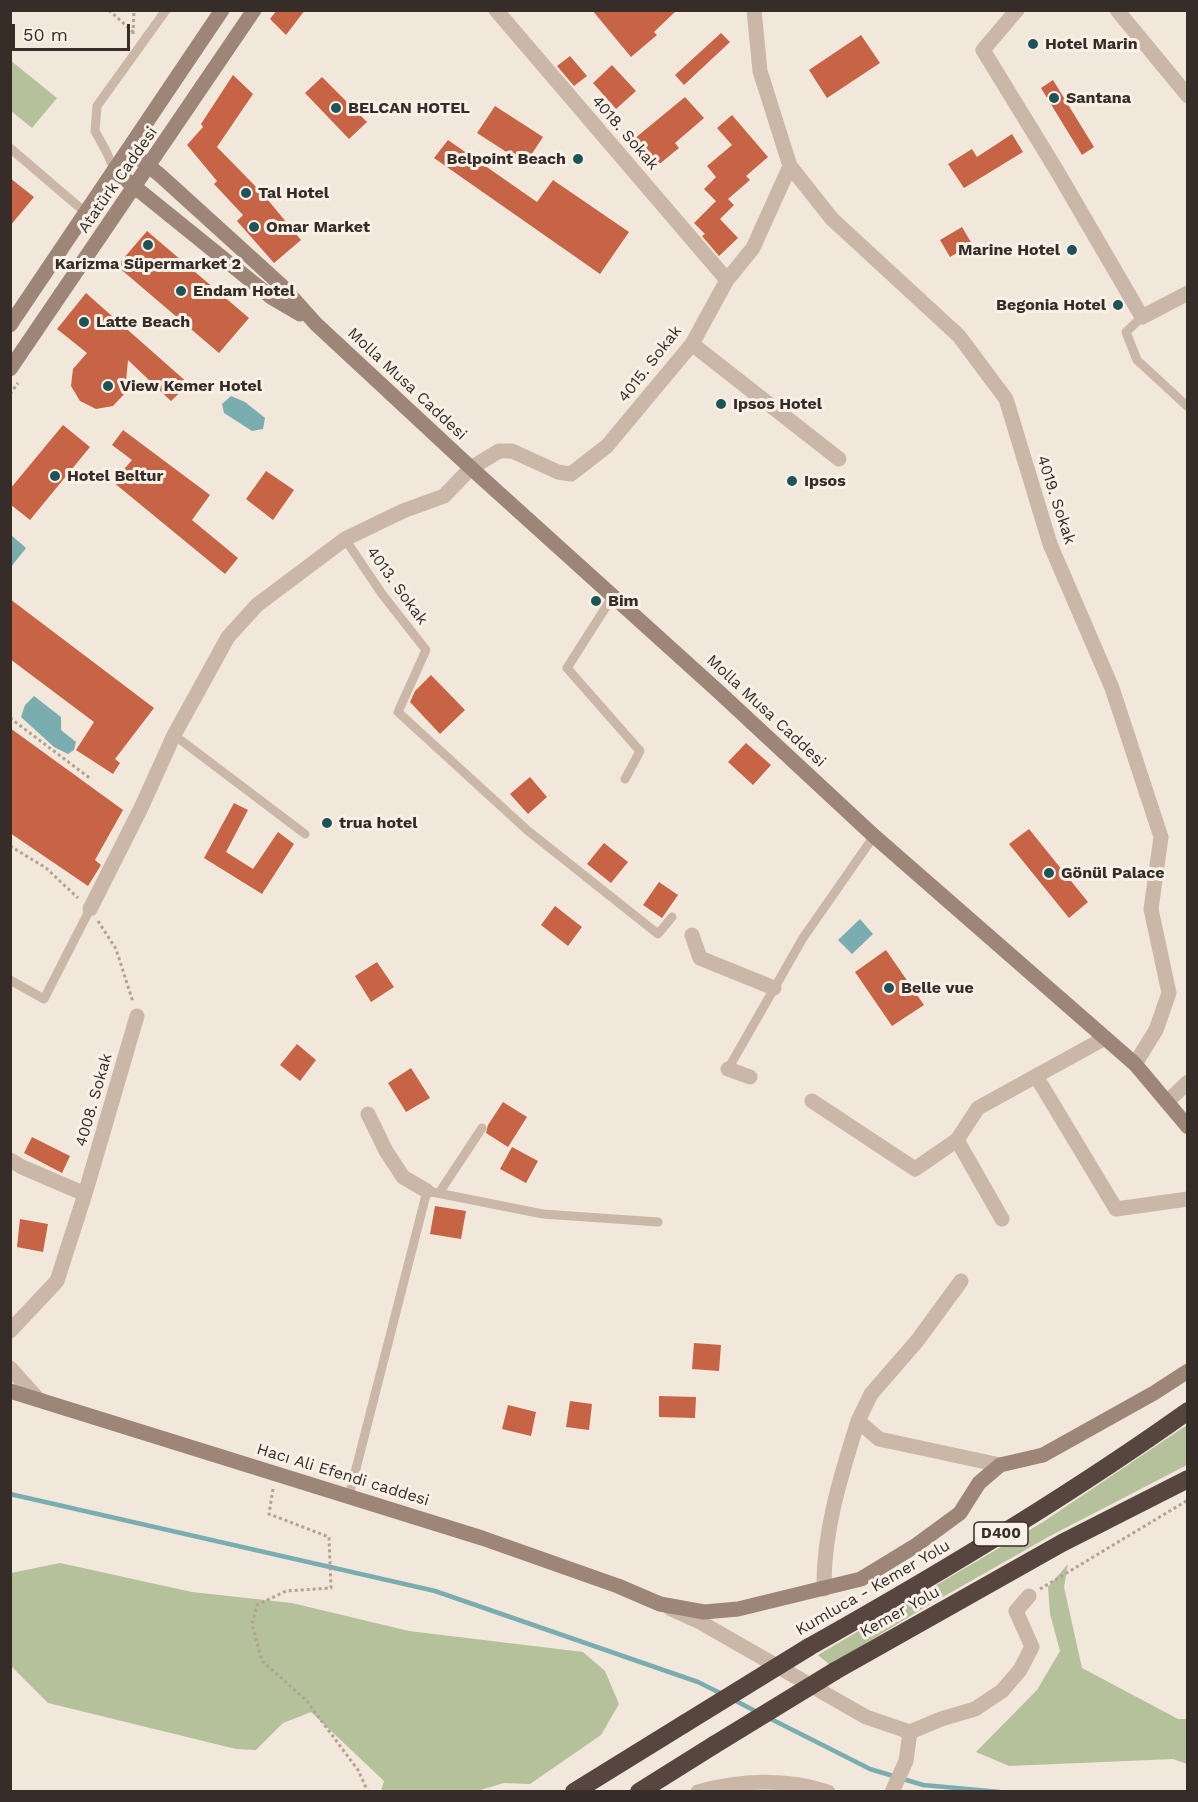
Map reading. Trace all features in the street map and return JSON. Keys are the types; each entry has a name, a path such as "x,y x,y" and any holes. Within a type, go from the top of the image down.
{"highway":[{"name":"Kumluca - Kemer Yolu","path":"574,1791 809,1647 915,1587 1035,1513 1130,1452 1188,1411"},
{"name":"Kemer Yolu","path":"639,1791 835,1671 1052,1549 1188,1479"}],"street":[{"name":"Atatürk Caddesi","path":"10,325 222,10"},
{"name":"Atatürk Caddesi","path":"10,369 150,167 254,10"},
{"name":"4018. Sokak","path":"496,10 727,279"},
{"name":"4019. Sokak","path":"754,10 760,71 790,166 832,219 959,336 1006,399 1050,544 1112,688 1161,837 1151,909 1168,993 1156,1029 1135,1064"},
{"path":"1017,10 983,50 1142,317 1188,293"},
{"path":"1117,10 1188,96"},
{"path":"129,150 281,285 316,324"},
{"name":"4015. Sokak","path":"471,468 499,451 512,451 558,472 571,474 607,446 692,344 727,279 753,248 790,166"},
{"path":"115,171 271,297 316,324"},
{"name":"Molla Musa Caddesi","path":"316,324 874,836 1135,1064 1188,1127"},
{"path":"692,344 838,459"},
{"path":"90,909 141,808 174,735 228,637 257,605 345,539 403,511 444,496 471,468"},
{"path":"692,935 700,958 774,988"},
{"name":"4008. Sokak","path":"10,1331 57,1281 85,1194 136,1016"},
{"path":"812,1101 915,1168 957,1140 978,1108 1105,1038"},
{"path":"728,1069 750,1077"},
{"path":"1036,1076 1116,1209 1188,1199"},
{"path":"1167,1102 1188,1082"},
{"path":"368,1114 386,1151 403,1177 433,1192"},
{"path":"957,1140 1002,1220"},
{"path":"10,1160 85,1194"},
{"path":"824,1589 823,1564 830,1523 858,1421 871,1394 917,1341 961,1281"},
{"path":"10,1368 38,1399"},
{"path":"858,1421 879,1439 1000,1465 1043,1455 1154,1393 1188,1371"},
{"name":"Hacı Ali Efendi caddesi","path":"10,1391 482,1538 618,1586 660,1604 704,1612 738,1609 861,1579 915,1546 960,1513 979,1483 1000,1465"},
{"path":"660,1604 700,1622 866,1718 910,1732 941,1719 975,1709 1002,1691 1020,1670 1032,1647 1016,1611 1029,1596"},
{"path":"892,1791 906,1761 910,1732"},
{"path":"698,1791 755,1781 810,1786 828,1791"}],"lane":[{"path":"115,171 95,131 98,106 166,10"},
{"path":"10,148 86,213"},
{"path":"106,150 129,150"},
{"path":"1142,317 1126,332 1137,360 1188,407"},
{"name":"4013. Sokak","path":"345,539 382,594 426,650 398,712 527,830 658,934 672,917"},
{"path":"613,596 567,668 640,751 625,779"},
{"path":"174,735 305,834"},
{"path":"728,1069 803,938 874,836"},
{"path":"10,981 44,999 90,909"},
{"path":"349,1496 433,1192 482,1128"},
{"path":"433,1192 543,1214 658,1222"}],"path":[{"path":"109,10 134,33"},
{"path":"10,718 91,779"},
{"path":"10,846 46,868 90,909 116,949 136,1016"},
{"path":"276,1474 269,1514 328,1537 331,1588 286,1591 257,1605 252,1624 261,1661 306,1700 358,1770 368,1791"},
{"path":"1029,1596 1188,1500"}],"green space":[{"path":"10,60 57,98 32,128 11,111"},
{"path":"1187,1425 1187,1465 1050,1536 927,1606 830,1665 818,1655 1043,1522"},
{"path":"60,1563 192,1592 292,1603 409,1631 583,1652 605,1671 619,1704 601,1735 530,1784 504,1783 477,1791 381,1791 384,1781 311,1712 283,1723 256,1750 236,1749 48,1703 11,1666 11,1573"},
{"path":"1068,1564 1064,1587 1082,1668 1178,1719 1187,1719 1187,1764 1173,1759 1009,1766 976,1752 1037,1690 1060,1651 1050,1614 1048,1587"}],"water":[{"path":"231,396 245,402 265,418 263,429 252,431 224,413 222,404"},
{"path":"11,535 26,548 11,567"},
{"path":"34,696 61,717 61,730 76,742 74,750 68,754 54,747 21,717 25,705"},
{"path":"860,919 873,934 852,954 838,940"}],"building":[{"path":"277,10 305,10 286,35 270,19"},
{"path":"592,10 677,10 654,32 657,35 631,57"},
{"path":"721,33 730,42 684,85 675,75"},
{"path":"861,35 880,63 827,98 809,70"},
{"path":"570,56 587,76 574,86 557,66"},
{"path":"612,65 636,91 616,109 593,83"},
{"path":"233,75 253,94 217,147 263,194 301,240 274,263 237,221 243,215 214,184 217,181 187,145 203,127 201,124"},
{"name":"BELCAN HOTEL","path":"322,77 367,122 349,139 305,93"},
{"path":"1053,80 1094,147 1082,155 1041,88"},
{"path":"685,97 704,118 675,143 679,148 657,166 634,139"},
{"path":"495,106 543,137 525,164 477,133"},
{"path":"732,115 768,157 746,176 750,180 728,199 734,205 720,219 738,238 719,256 702,236 705,234 694,223 716,201 704,189 716,177 707,166 732,145 717,128"},
{"path":"1012,134 1023,152 964,188 948,164 972,149 977,157"},
{"path":"448,140 537,202 553,180 629,232 600,274 434,158"},
{"path":"10,178 34,197 10,226"},
{"path":"962,227 972,244 950,257 940,240"},
{"path":"147,231 249,318 219,353 117,266"},
{"path":"86,293 189,384 171,401 128,360 125,393 113,406 96,409 80,401 71,386 73,369 87,353 57,329"},
{"path":"63,425 90,447 30,520 10,504 10,489"},
{"path":"123,430 210,495 192,520 238,558 225,574 113,482 132,460 112,445"},
{"path":"266,471 294,490 273,520 246,499"},
{"path":"10,599 154,708 115,759 120,763 113,774 76,750 94,722 10,659"},
{"path":"431,675 465,710 440,734 410,702 415,691"},
{"path":"10,728 123,810 95,860 101,865 88,886 10,833"},
{"path":"746,743 771,765 753,785 728,762"},
{"path":"530,777 547,797 528,814 510,794"},
{"path":"234,803 248,810 226,852 253,869 278,832 294,844 262,894 204,858"},
{"name":"Gönül Palace","path":"1029,829 1088,902 1069,918 1009,844"},
{"path":"604,843 628,862 611,883 587,864"},
{"path":"659,882 678,895 662,918 643,905"},
{"path":"555,906 582,927 568,946 541,925"},
{"name":"Belle vue","path":"886,950 924,1005 892,1026 855,972"},
{"path":"377,962 394,987 371,1002 355,976"},
{"path":"297,1044 316,1060 300,1081 280,1065"},
{"path":"411,1068 430,1098 406,1112 388,1083"},
{"path":"503,1102 527,1117 508,1147 486,1133 488,1125"},
{"path":"32,1137 70,1156 62,1173 24,1153"},
{"path":"512,1147 538,1161 526,1183 500,1169"},
{"path":"435,1206 466,1211 461,1239 430,1234"},
{"path":"20,1219 48,1224 43,1252 17,1247"},
{"path":"694,1343 721,1345 719,1371 692,1369"},
{"path":"659,1396 696,1397 695,1418 659,1417"},
{"path":"570,1401 592,1404 589,1430 566,1427"},
{"path":"508,1405 536,1412 531,1436 502,1429"}],"waterway":[{"path":"10,1494 435,1591 698,1682 724,1695"},
{"path":"734,1700 759,1713"},
{"path":"769,1718 870,1769 923,1785 1000,1792"}],"place":[{"name":"Hotel Marin","path":"1033,44"},
{"name":"Santana","path":"1054,98"},
{"name":"BELCAN HOTEL","path":"336,108"},
{"name":"Belpoint Beach","path":"578,159"},
{"name":"Tal Hotel","path":"246,193"},
{"name":"Omar Market","path":"254,227"},
{"name":"Karizma Süpermarket 2","path":"148,245"},
{"name":"Marine Hotel","path":"1072,250"},
{"name":"Endam Hotel","path":"181,291"},
{"name":"Begonia Hotel","path":"1118,305"},
{"name":"Latte Beach","path":"84,322"},
{"name":"View Kemer Hotel","path":"108,386"},
{"name":"Ipsos Hotel","path":"721,404"},
{"name":"Hotel Beltur","path":"55,476"},
{"name":"Ipsos","path":"792,481"},
{"name":"Bim","path":"596,601"},
{"name":"trua hotel","path":"327,823"},
{"name":"Gönül Palace","path":"1049,873"},
{"name":"Belle vue","path":"889,988"}]}
